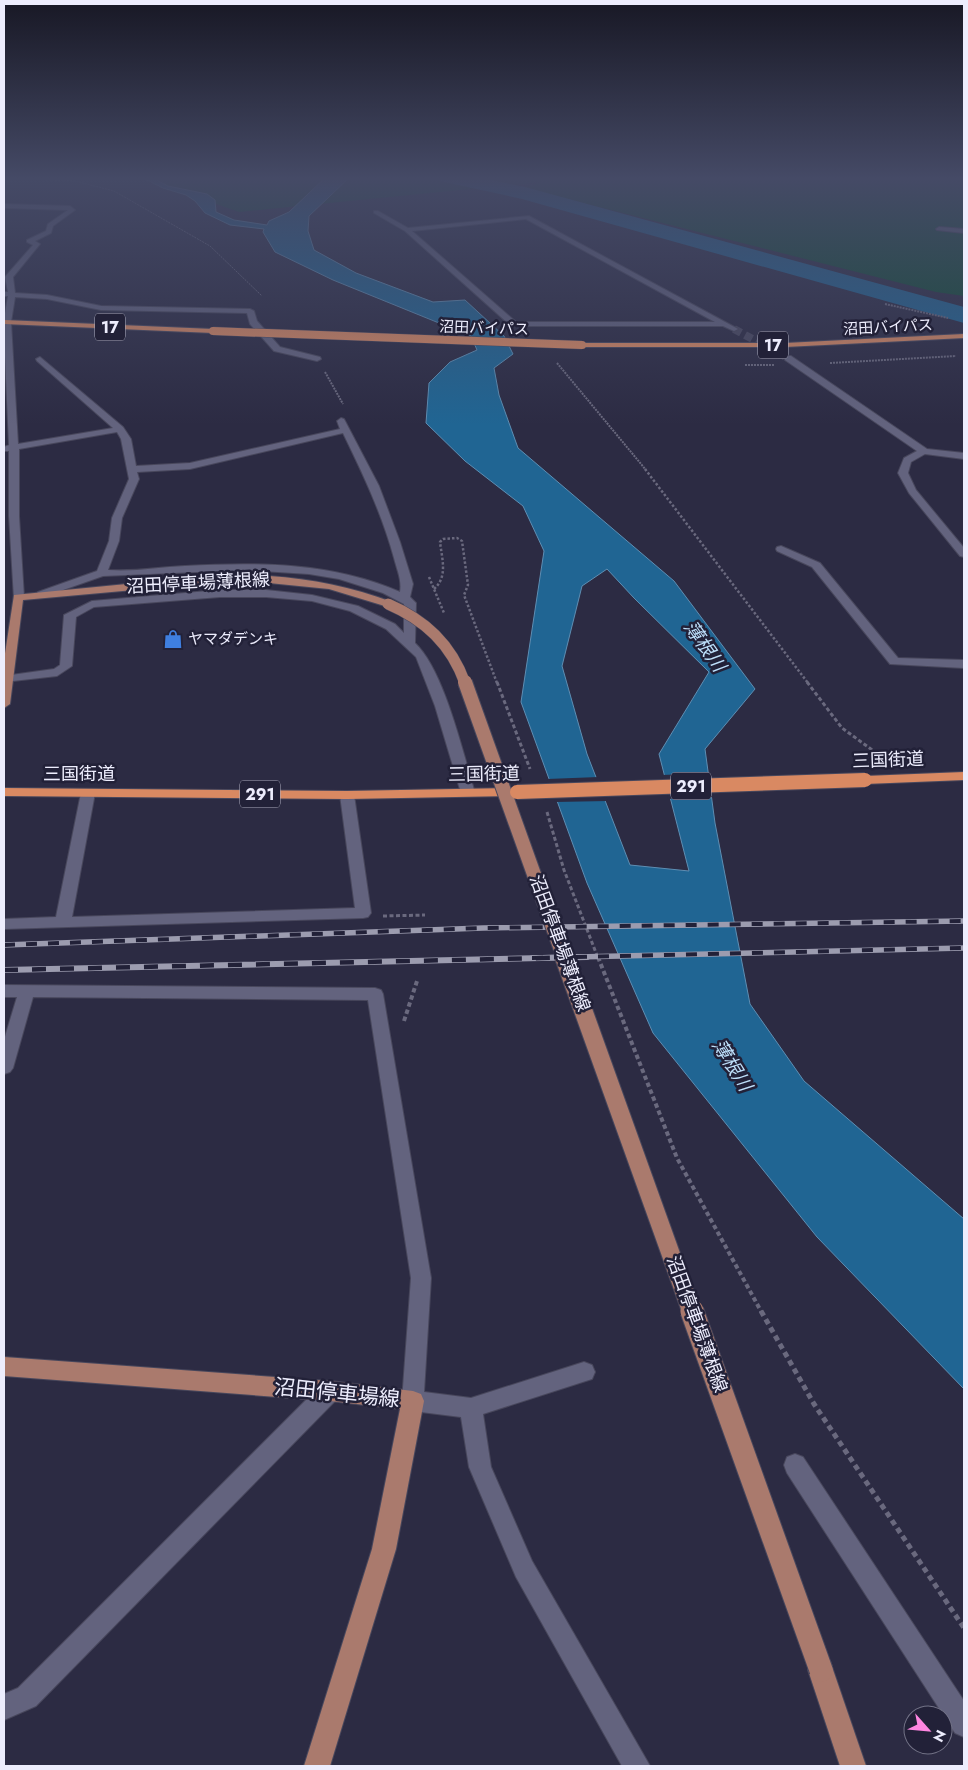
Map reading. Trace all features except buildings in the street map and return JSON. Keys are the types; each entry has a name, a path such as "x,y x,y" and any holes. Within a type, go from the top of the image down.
{"highway":[{"name":"沼田バイパス","path":"5,322 582,345 785,345 964,336"},
{"name":"三国街道","path":"4,792 347,795 468,793 964,776"}],"main road":[{"name":"沼田停車場薄根線","path":"18,597 218,579 256,578 321,585 396,601 448,646 462,674 821,1670 853,1766"},
{"path":"4,704 18,597"},
{"name":"沼田停車場線","path":"4,1366 330,1391 413,1401 384,1550 317,1766"}],"street":[{"path":"18,597 9,449 5,322 9,277 24,260"},
{"path":"441,260 514,324 724,324"},
{"path":"605,260 734,329"},
{"path":"8,295 47,297 101,308 250,311 252,322 277,349 317,359"},
{"path":"788,358 924,451 964,456"},
{"path":"40,359 120,429 126,439 134,480 117,518 114,541 102,573"},
{"path":"132,470 190,466 343,425 374,486 395,542 407,584 396,601"},
{"path":"9,449 120,429"},
{"path":"924,451 907,460 903,473 912,490 964,554"},
{"path":"781,548 816,564 894,661 964,664"},
{"path":"42,594 102,573 275,567 331,574 357,580 396,601 410,603 410,642"},
{"path":"7,678 57,672 66,666 70,616 92,604 245,593 274,593 327,601 378,618 410,642 421,655 442,703 468,793"},
{"path":"63,923 88,793"},
{"path":"4,924 363,913 347,795"},
{"path":"4,991 376,994 421,1278 413,1401 471,1408 584,1372"},
{"path":"4,1068 27,991"},
{"path":"4,1707 27,1697 330,1391"},
{"path":"471,1408 480,1467 524,1569 637,1766"},
{"path":"794,1465 964,1724"}],"path":[{"path":"224,260 265,299 253,305 250,311"},
{"path":"885,304 955,320"},
{"path":"740,364 798,365 957,356"},
{"path":"566,363 556,363 628,447 842,728 912,778"},
{"path":"434,589 441,583 440,542 443,539 457,538 462,541 468,585 464,595 467,605 532,774"},
{"path":"546,809 564,870 676,1158 814,1404 964,1628"},
{"path":"382,908 383,916 425,915"},
{"path":"381,1030 401,1029 418,981"}],"green space":[{"path":"808,260 964,260 964,296 936,292"}],"water":[{"name":"薄根川","path":"291,260 332,260 356,273 433,302 465,300 504,336 513,354 494,368 499,395 518,448 674,581 755,689 705,749 715,823 750,1004 804,1081 964,1219 964,1389 817,1237 653,1033 587,883 521,702 544,551 523,506 465,461 426,423 429,383 450,362 477,350 471,336 333,280","holes":["607,569 709,672 659,754 689,871 630,865 587,754 562,666 582,586"]}],"pier":[{"path":"711,773 714,797 668,799 662,775"},
{"path":"599,777 608,801 555,802 547,779"}],"waterway":[{"path":"765,260 964,315"}],"tunnel":[{"path":"734,329 788,358"}],"railway":[{"path":"4,945 483,928 964,921"},
{"path":"532,958 964,948"},
{"path":"4,970 587,957"}],"place":[{"name":"ヤマダデンキ","path":"173,639"}]}
